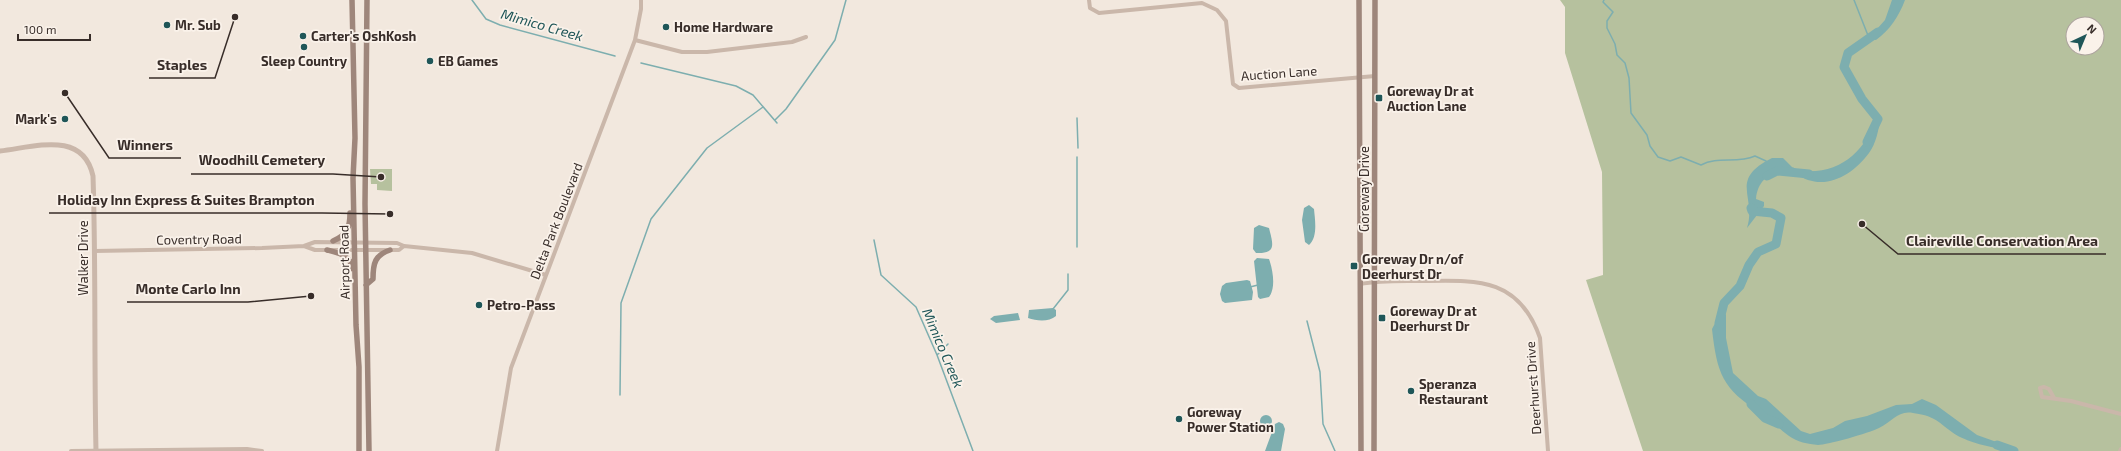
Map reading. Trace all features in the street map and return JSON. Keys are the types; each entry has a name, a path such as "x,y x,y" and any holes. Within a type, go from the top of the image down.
{"main road":[{"name":"Airport Road","path":"352,0 355,138 354,250 359,368 359,451"},
{"name":"Airport Road","path":"367,0 366,285 369,451"},
{"name":"Goreway Drive","path":"1359,0 1361,451"},
{"name":"Goreway Drive","path":"1374,451 1375,0"},
{"path":"333,242 347,233 349,228 350,212 354,206"},
{"path":"327,250 340,252 347,257 351,263 355,278"},
{"path":"366,285 372,279 376,259 383,252 390,250"}],"street":[{"name":"Delta Park Boulevard","path":"497,451 511,368 635,40 642,9 641,0"},
{"name":"Auction Lane","path":"1089,0 1090,8 1099,13 1202,3 1218,10 1226,21 1233,84 1239,88 1360,76 1375,76"},
{"path":"635,40 682,52 701,52 792,42 806,37"},
{"name":"Walker Drive","path":"0,151 62,145 79,150 85,155 91,166 93,176 95,251 96,451"},
{"name":"Coventry Road","path":"95,251 304,246 315,242 397,244 472,253 546,275"},
{"name":"Coventry Road","path":"304,246 315,250 399,250 404,246"},
{"name":"Deerhurst Drive","path":"1360,284 1374,282 1475,280 1501,289 1518,301 1535,324 1540,338 1548,451"},
{"path":"2054,398 2121,414"},
{"path":"71,451 247,449 262,451"}],"green space":[{"path":"1560,0 2121,0 2121,451 1643,451 1586,280 1603,275 1602,172 1565,53 1565,7"},
{"path":"370,169 392,169 392,191 377,190 377,184 371,184"}],"water":[{"path":"1892,0 1905,0 1897,17 1886,32 1876,40 1869,38 1885,20"},
{"path":"1877,115 1880,118 1880,122 1874,145 1862,162 1854,169 1835,180 1826,182 1815,182 1805,179 1795,173 1796,170 1824,170 1837,166 1848,159 1865,141 1872,129"},
{"path":"1772,158 1783,158 1793,168 1773,173 1760,185 1757,191 1756,199 1764,202 1764,206 1747,228 1749,207 1747,181 1751,174 1759,166"},
{"path":"1309,205 1314,209 1315,233 1312,242 1309,245 1305,242 1302,220 1304,208"},
{"path":"1259,225 1269,228 1272,239 1272,247 1267,252 1263,253 1256,253 1253,249 1254,228"},
{"path":"1257,258 1269,259 1273,279 1273,289 1269,297 1260,299 1258,297 1254,261"},
{"path":"1247,280 1250,281 1253,292 1252,300 1225,303 1222,301 1220,294 1222,286 1226,283"},
{"path":"1053,308 1056,310 1056,316 1053,318 1046,320 1035,320 1028,318 1029,310"},
{"path":"1722,310 1726,315 1726,338 1733,373 1758,396 1766,399 1801,431 1810,434 1833,428 1845,421 1867,416 1896,405 1912,404 1922,399 1936,405 1977,435 2005,445 2008,448 1990,447 1969,441 1958,436 1928,416 1908,413 1899,415 1884,426 1858,436 1839,441 1818,445 1796,440 1738,396 1724,378 1719,369 1716,357 1712,329"},
{"path":"1018,313 1020,320 996,323 990,319 994,316"},
{"path":"1266,415 1270,417 1272,421 1270,425 1266,427 1262,425 1260,421 1262,417"},
{"path":"1279,422 1283,424 1285,429 1281,451 1265,451 1275,424"}],"waterway":[{"name":"Mimico Creek","path":"472,0 486,19 500,25 615,56"},
{"path":"775,120 786,109 835,40 846,0"},
{"path":"1604,0 1603,2 1613,12 1607,21 1607,28 1615,44 1617,55 1625,63 1629,78 1631,113 1647,135 1650,146 1658,157 1670,161 1681,157 1701,165 1707,162 1741,160 1755,156 1766,161"},
{"path":"1854,0 1869,38"},
{"path":"1867,142 1878,119 1862,99 1844,67 1848,53 1878,32"},
{"name":"Mimico Creek","path":"641,63 736,86 753,95 777,123"},
{"path":"620,395 621,303 651,219 707,148 763,107"},
{"path":"1077,118 1078,148"},
{"path":"1077,157 1077,247"},
{"path":"1767,176 1777,171 1809,174"},
{"path":"1719,323 1724,303 1740,286 1749,265 1758,252 1776,244 1781,218 1772,213 1752,211 1751,208"},
{"name":"Mimico Creek","path":"874,240 881,275 916,307 937,355 973,451"},
{"path":"1053,309 1068,290 1068,274"},
{"path":"1250,287 1258,285"},
{"path":"1307,321 1320,372 1323,424 1335,451"},
{"path":"937,355 948,344"},
{"path":"1751,404 1765,418 1779,424"},
{"path":"1997,445 2014,451"}],"place":[{"name":"Staples","path":"235,17"},
{"name":"Mr. Sub","path":"167,25"},
{"name":"Home Hardware","path":"666,27"},
{"name":"Carter's OshKosh","path":"303,36"},
{"name":"Sleep Country","path":"304,47"},
{"name":"EB Games","path":"430,61"},
{"name":"Winners","path":"65,93"},
{"name":"Goreway Dr at Auction Lane","path":"1379,98"},
{"name":"Mark's","path":"65,119"},
{"name":"Woodhill Cemetery","path":"381,177"},
{"name":"Holiday Inn Express & Suites Brampton","path":"390,214"},
{"name":"Claireville Conservation Area","path":"1862,224"},
{"name":"Goreway Dr n/of Deerhurst Dr","path":"1354,266"},
{"name":"Monte Carlo Inn","path":"311,296"},
{"name":"Petro-Pass","path":"479,305"},
{"name":"Goreway Dr at Deerhurst Dr","path":"1382,318"},
{"name":"Speranza Restaurant","path":"1411,391"},
{"name":"Goreway Power Station","path":"1179,419"}]}
